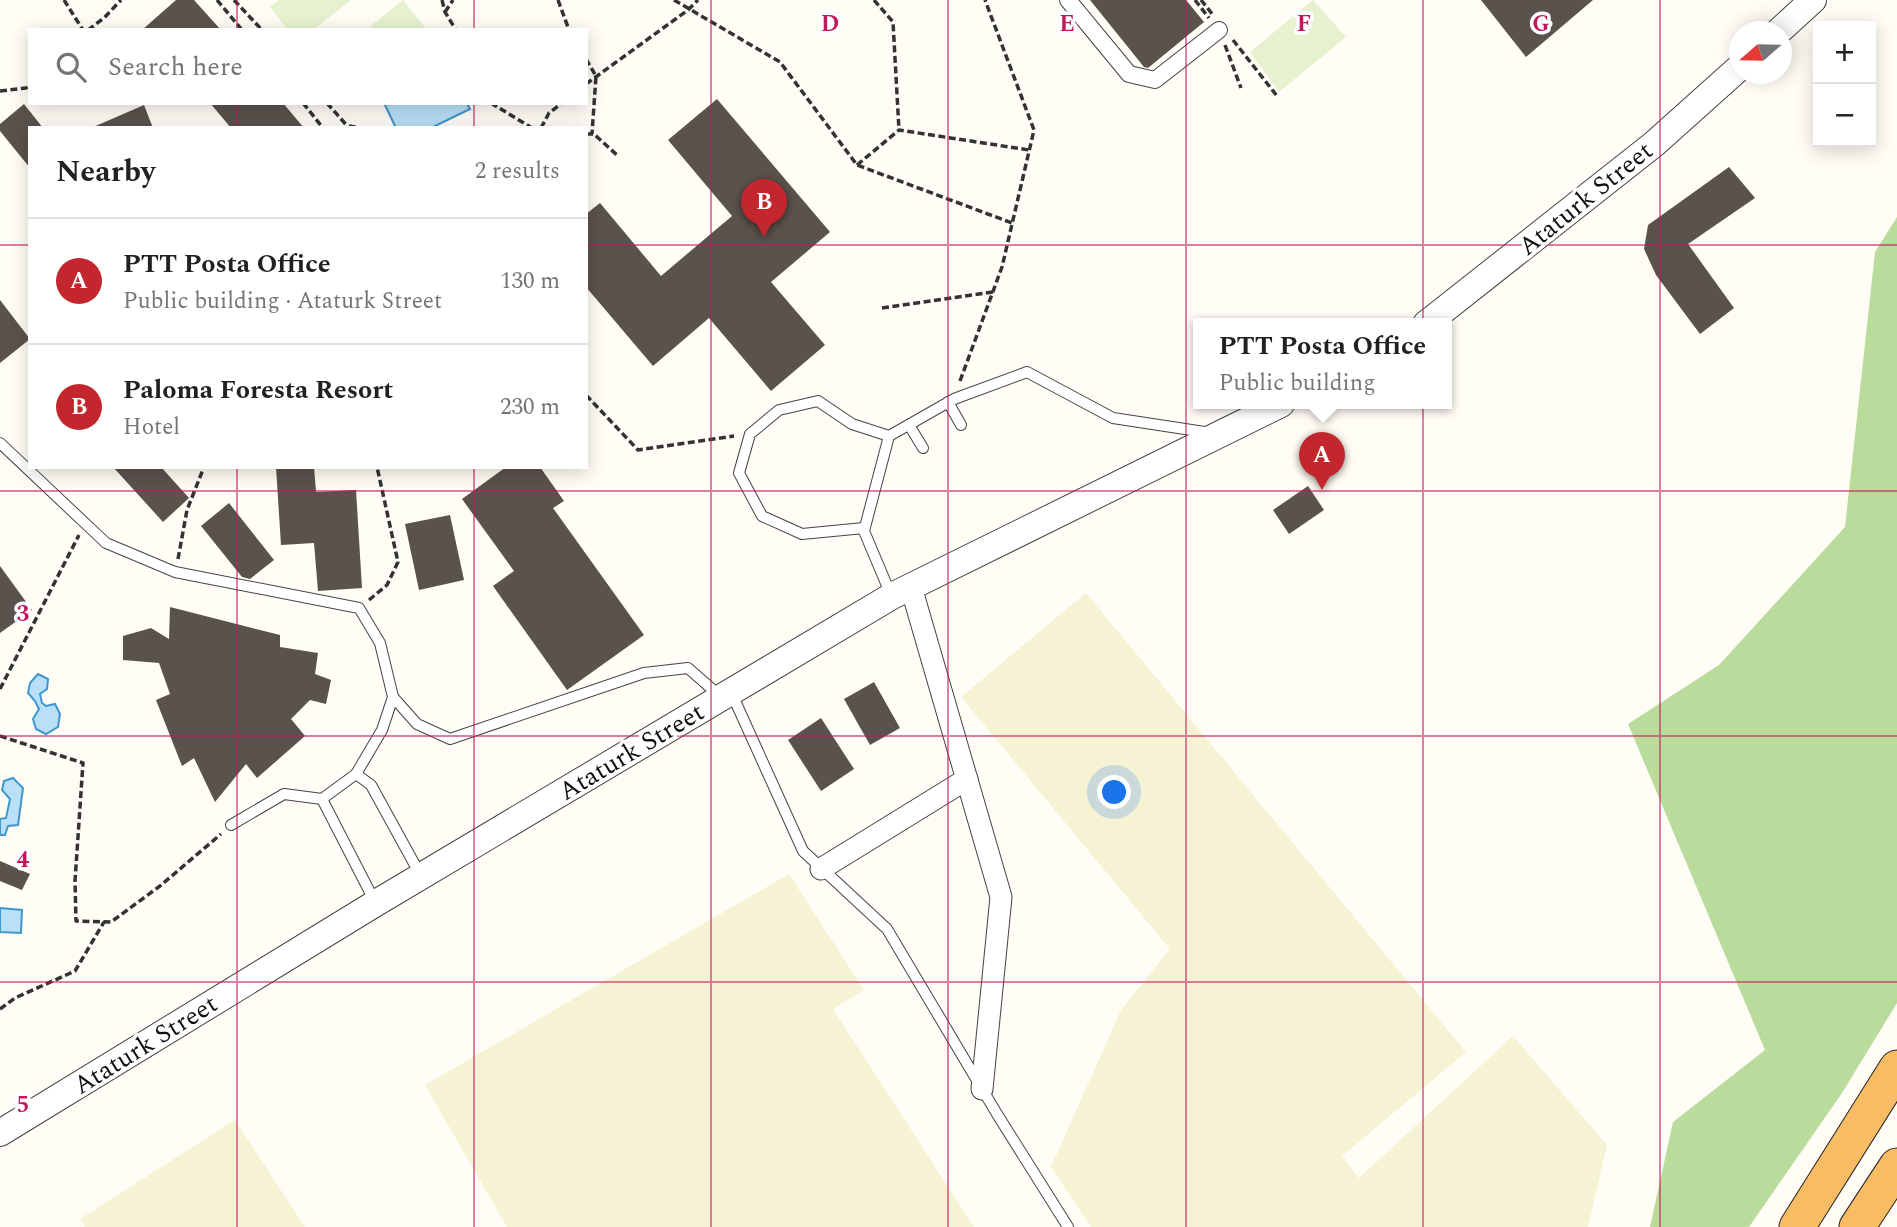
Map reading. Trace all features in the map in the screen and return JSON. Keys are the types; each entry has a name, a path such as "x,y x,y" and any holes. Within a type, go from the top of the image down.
{"highway":[{"path":"1797,1227 1897,1068"},
{"path":"1857,1227 1897,1166"}],"street":[{"path":"1068,0 1129,74 1155,80 1221,28"},
{"path":"1790,21 1813,0"},
{"name":"Ataturk Street","path":"1434,318 1654,144 1729,76"},
{"name":"Ataturk Street","path":"0,1133 421,876 902,592 1271,409"},
{"path":"902,592 967,779 1001,897 982,1089"},
{"path":"821,869 967,779"}],"lane":[{"path":"902,592 864,528 889,436 950,401 1027,372 1113,418 1220,434"},
{"path":"864,528 802,534 762,516 739,473 750,433 779,410 818,401 852,424 889,436"},
{"path":"950,401 961,425"},
{"path":"909,425 923,448"},
{"path":"0,443 106,543 175,572 359,608 380,643 393,697 417,724 450,739 644,673 688,668 726,694 803,851 887,929 1068,1227"},
{"path":"231,825 284,794 322,799 356,774 383,730 393,697"},
{"path":"356,774 370,785 421,876"},
{"path":"322,799 376,903"}],"path":[{"path":"64,0 85,28"},
{"path":"89,28 104,18 121,0"},
{"path":"216,0 240,28"},
{"path":"234,0 260,28"},
{"path":"442,0 445,12 455,28"},
{"path":"445,12 453,0"},
{"path":"558,0 568,28"},
{"path":"674,0 780,62 857,165 1012,223"},
{"path":"588,82 698,0"},
{"path":"874,0 893,22 899,130"},
{"path":"950,401 1002,268 1034,130 985,0"},
{"path":"1201,0 1277,96"},
{"path":"588,62 596,76 589,134 594,134 618,156"},
{"path":"0,91 28,86"},
{"path":"305,105 321,126"},
{"path":"329,105 347,126"},
{"path":"494,105 523,126"},
{"path":"542,126 549,113 559,105"},
{"path":"857,165 899,130 1029,150"},
{"path":"882,308 993,292"},
{"path":"588,397 638,450 750,433"},
{"path":"175,572 187,510 203,469"},
{"path":"359,608 387,585 398,562 377,469"},
{"path":"0,689 85,524"},
{"path":"0,736 83,763 75,881 76,921 111,922 160,886 231,825"},
{"path":"0,1009 15,998 75,971 104,922"}],"shaded area":[{"path":"1086,593 1466,1052 1342,1156 1359,1178 1513,1036 1607,1145 1588,1227 1091,1227 1051,1167 1121,1010 1170,949 961,697"},
{"path":"789,874 864,990 833,1009 974,1227 507,1227 425,1085"},
{"path":"235,1120 305,1227 85,1227 80,1219"}],"green space":[{"path":"279,0 351,0 316,28 286,28 270,7"},
{"path":"403,0 425,28 368,28"},
{"path":"1313,0 1346,37 1279,92 1250,52"},
{"path":"1897,217 1897,1003 1842,1093 1749,1227 1650,1227 1673,1122 1765,1050 1628,724 1719,665 1845,527 1875,252"}],"water":[{"path":"385,105 468,105 470,109 435,126 395,126"},
{"path":"38,674 48,679 47,689 40,694 42,703 46,706 55,704 60,714 58,727 46,734 36,729 33,719 39,709 28,693 30,683"},
{"path":"13,778 23,788 18,825 8,826 5,835 0,835 0,819 6,818 10,799 2,790 4,781"},
{"path":"0,908 22,910 21,933 0,932"}],"building":[{"path":"176,0 194,0 219,28 144,28"},
{"path":"1090,0 1186,0 1204,22 1148,68 1144,67"},
{"path":"1481,0 1593,0 1526,57"},
{"path":"717,99 830,232 771,282 825,345 771,391 709,318 653,366 588,289 588,212 600,203 661,276 732,216 668,140"},
{"path":"24,104 41,126 28,126 28,166 0,131 0,124"},
{"path":"144,105 152,126 96,126"},
{"path":"212,105 285,105 302,126 229,126"},
{"path":"1729,167 1755,198 1688,244 1734,308 1700,334 1656,275 1644,249 1648,225"},
{"path":"0,300 28,336 28,341 0,363"},
{"path":"115,469 163,469 189,498 163,522"},
{"path":"276,469 314,469 316,492 356,490 362,588 318,591 314,543 281,545"},
{"path":"503,469 541,469 564,501 553,508 644,635 567,690 493,586 514,571 462,499"},
{"path":"1308,486 1324,510 1289,534 1273,510"},
{"path":"229,503 274,560 250,579 242,577 201,526"},
{"path":"450,515 464,580 419,590 405,524"},
{"path":"0,566 32,610 0,633"},
{"path":"170,607 280,635 280,647 318,653 315,674 331,680 326,704 310,700 291,719 305,736 257,778 246,764 215,802 194,758 182,766 156,700 170,694 159,663 123,660 123,636 151,628 169,639"},
{"path":"874,682 900,728 870,745 844,699"},
{"path":"821,718 854,769 821,791 788,740"},
{"path":"0,861 30,874 22,890 0,881"}],"place":[{"name":"Paloma Foresta Resort","path":"764,237"},
{"name":"PTT Posta Office","path":"1322,490"}]}
